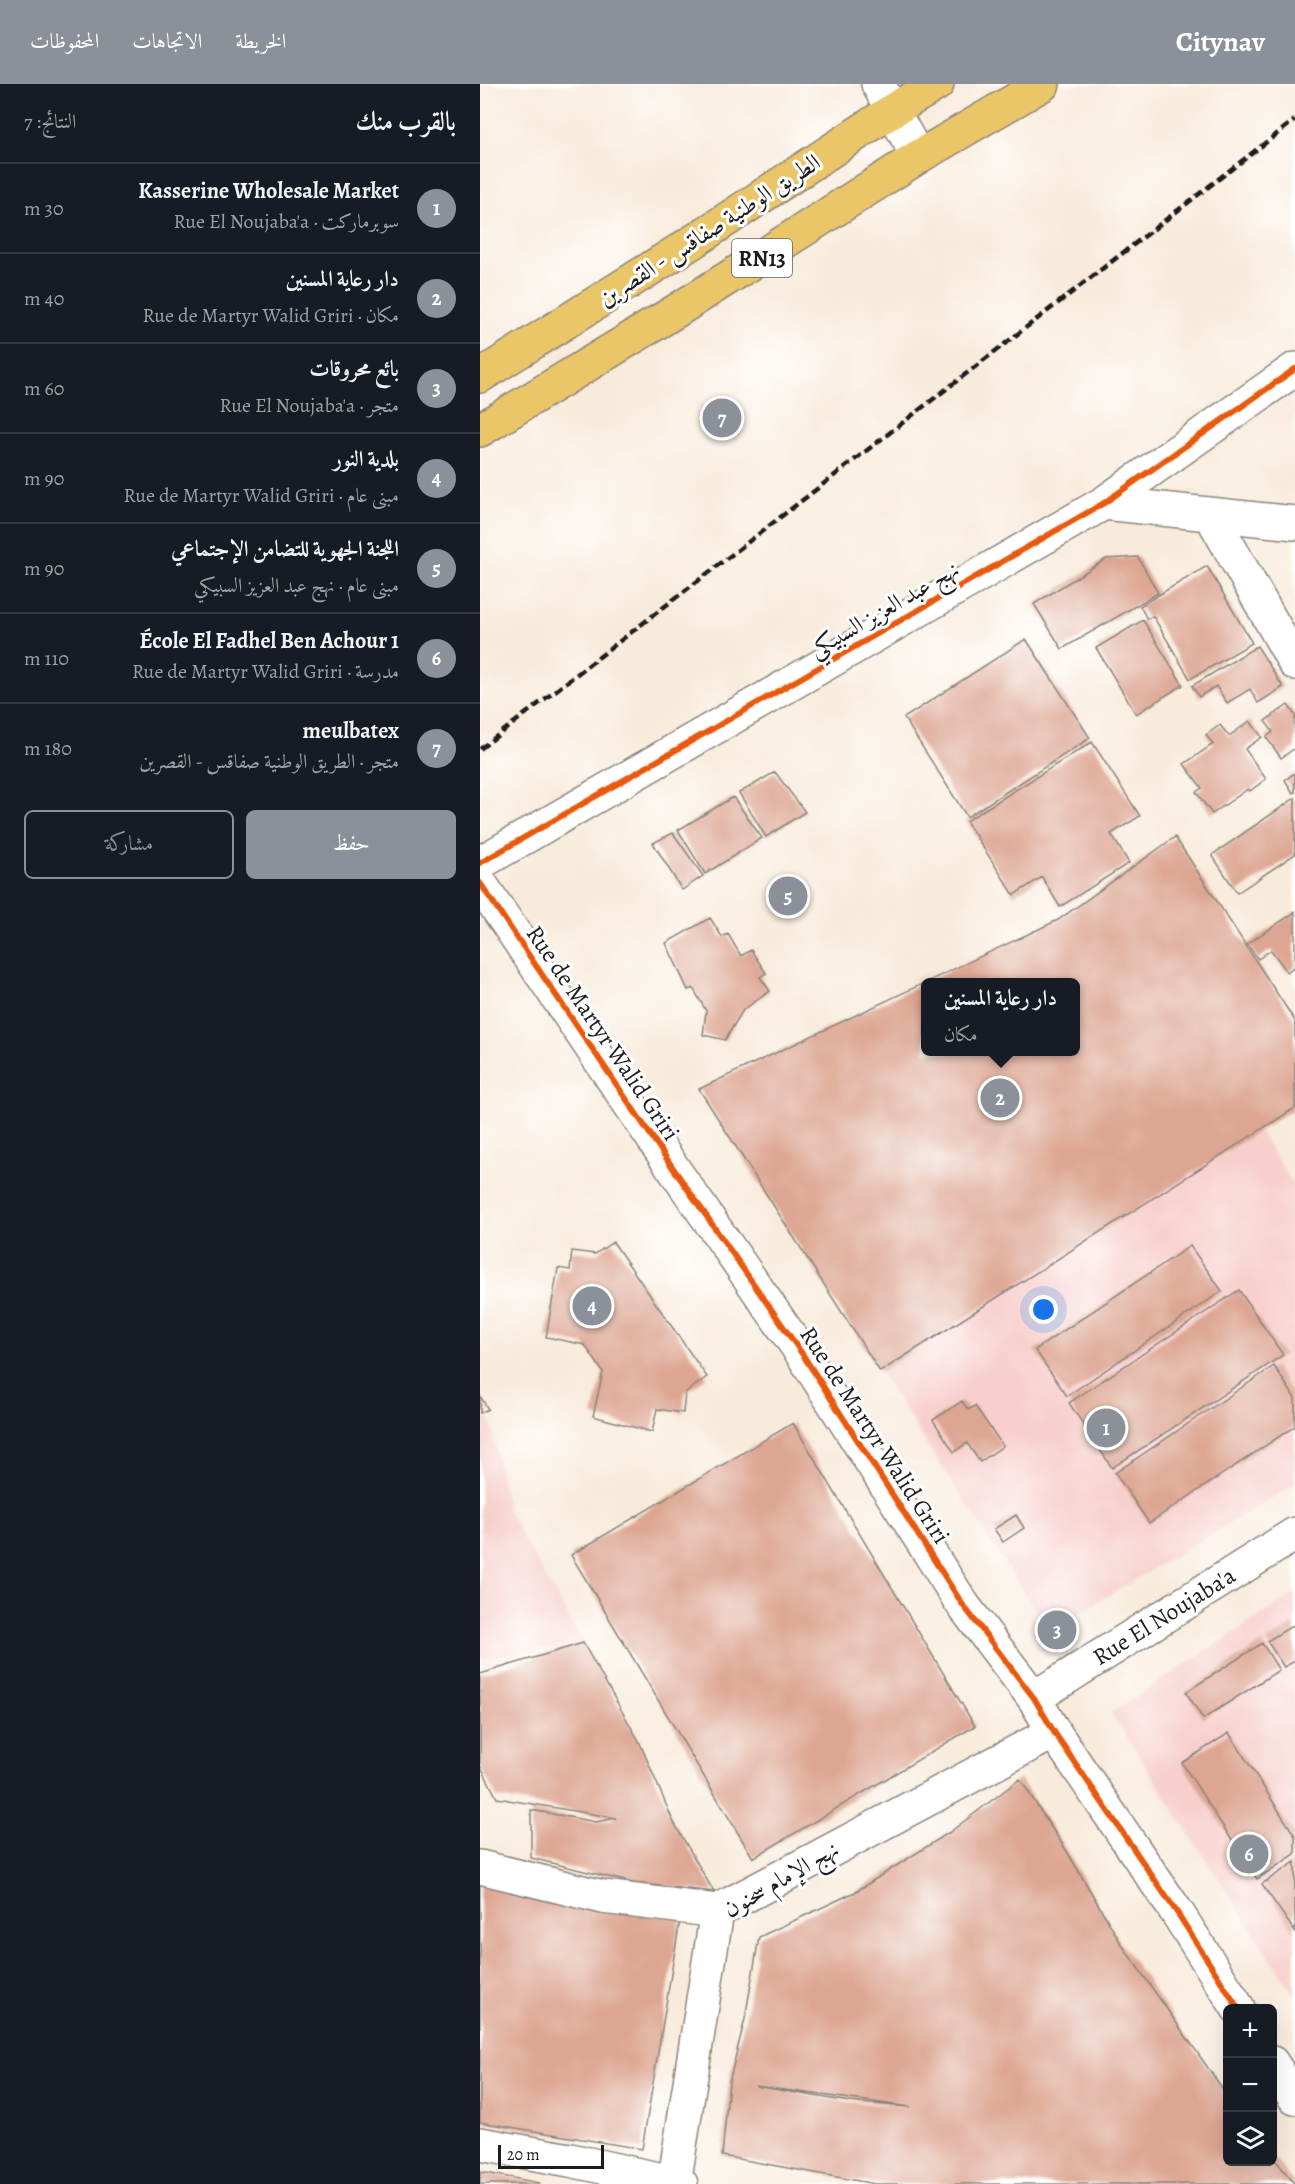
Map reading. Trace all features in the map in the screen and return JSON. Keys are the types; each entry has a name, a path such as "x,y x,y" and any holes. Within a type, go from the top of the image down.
{"main road":[{"name":"الطريق الوطنية صفاقس - القصرين","path":"480,376 691,243 886,97 937,84"},
{"name":"الطريق الوطنية صفاقس - القصرين","path":"480,430 715,287 918,157 1043,84"}],"street":[{"path":"886,97 918,157"},
{"name":"نهج عبد العزيز السبيكي","path":"481,883 1104,503 1295,369"},
{"path":"1104,503 1295,523"},
{"path":"1211,515 1295,663"},
{"name":"Rue de Martyr Walid Griri","path":"481,883 673,1168 803,1355 963,1605 1034,1698 1054,1732 1178,1914 1235,2004"},
{"name":"Rue El Noujaba'a","path":"1034,1698 1295,1534"},
{"name":"نهج الإمام سحنون","path":"677,2184 717,1911 1054,1732"},
{"path":"480,1867 603,1897 717,1911"},
{"path":"1277,2071 1295,2098"},
{"path":"480,2144 570,2160 677,2184"}],"shaded area":[{"path":"1259,1131 1295,1187 1295,1484 1066,1621 1056,1607 1040,1617 880,1372"},
{"path":"488,1409 507,1509 583,1643 480,1659 480,1414"},
{"path":"1295,1593 1295,1996 1111,1713"}],"building":[{"path":"1138,557 1158,593 1062,649 1034,604 1106,559"},
{"path":"1207,566 1252,643 1190,679 1153,616 1147,619 1140,606"},
{"path":"1143,620 1183,685 1136,714 1096,648"},
{"path":"1026,639 1090,738 967,817 904,718"},
{"path":"1257,646 1283,687 1258,703 1250,689 1227,703 1216,686 1199,697 1192,686"},
{"path":"1288,705 1295,715 1295,748 1281,758 1266,737 1273,732 1265,721"},
{"path":"1250,721 1262,737 1245,749 1266,779 1212,814 1196,792 1202,788 1184,764 1213,744 1206,735 1220,725 1229,736"},
{"path":"1092,742 1140,816 1111,834 1129,863 1060,907 1042,877 1014,895 966,821"},
{"path":"775,772 805,812 766,837 739,793"},
{"path":"1295,773 1295,792 1293,793 1285,780"},
{"path":"733,797 762,838 705,874 678,830"},
{"path":"1295,798 1295,854 1237,893 1212,855"},
{"path":"673,833 703,876 682,890 653,843"},
{"path":"1175,837 1295,1021 1295,1108 880,1372 699,1089 921,985 921,1056 1080,1056 1080,978 935,978 1058,920"},
{"path":"1295,912 1295,966 1287,972 1271,950 1258,959 1247,944"},
{"path":"710,918 722,937 728,934 741,956 751,950 766,973 760,977 770,991 743,1010 725,1040 703,1035 706,1011 693,988 688,990 666,943"},
{"path":"613,1242 707,1377 685,1393 683,1413 657,1409 652,1432 593,1416 603,1372 585,1345 546,1337 558,1268 570,1270 572,1251 595,1254"},
{"path":"1190,1246 1222,1291 1067,1396 1035,1350"},
{"path":"1239,1290 1283,1355 1112,1468 1069,1403"},
{"path":"1274,1366 1295,1398 1295,1426 1149,1523 1115,1473"},
{"path":"480,1396 488,1409 480,1413"},
{"path":"962,1401 968,1410 975,1406 1003,1446 980,1462 967,1443 954,1452 933,1420"},
{"path":"793,1423 975,1726 753,1858 571,1555"},
{"path":"1016,1515 1024,1528 1003,1542 994,1529"},
{"path":"1295,1624 1295,1661 1284,1667 1267,1641"},
{"path":"583,1643 639,1741 673,1821 714,1892 633,1883 531,1858 531,1810 596,1822 616,1818 497,1798 480,1765 480,1674"},
{"path":"1262,1643 1279,1670 1203,1719 1186,1692"},
{"path":"1229,1733 1295,1836 1295,1854 1257,1879 1182,1763"},
{"path":"1020,1779 1068,1853 1122,1945 1223,2089 1223,2166 1277,2166 1277,2162 1295,2184 875,2184 722,2156 729,2082 745,2019 759,1937 855,1892 950,1832","holes":["755,2086 910,2107 850,2102"]},
{"path":"1295,1862 1295,1932 1262,1884"},
{"path":"480,1881 681,1914 642,2149 480,2122"},
{"path":"480,2172 540,2183 540,2184 480,2184"}],"railway":[{"path":"480,749 1295,120"}],"cycle path":[{"path":"480,863 1104,503 1295,369"},
{"path":"480,883 803,1355 963,1605 1034,1698 1054,1732 1178,1914 1235,2004"}],"place":[{"name":"meulbatex","path":"722,418"},
{"name":"اللجنة الجهوية للتضامن الإجتماعي","path":"788,896"},
{"name":"دار رعاية المسنين","path":"1000,1098"},
{"name":"بلدية النور","path":"592,1306"},
{"name":"Kasserine Wholesale Market","path":"1106,1428"},
{"name":"بائع محروقات","path":"1057,1630"},
{"name":"École El Fadhel Ben Achour 1","path":"1249,1854"}]}
